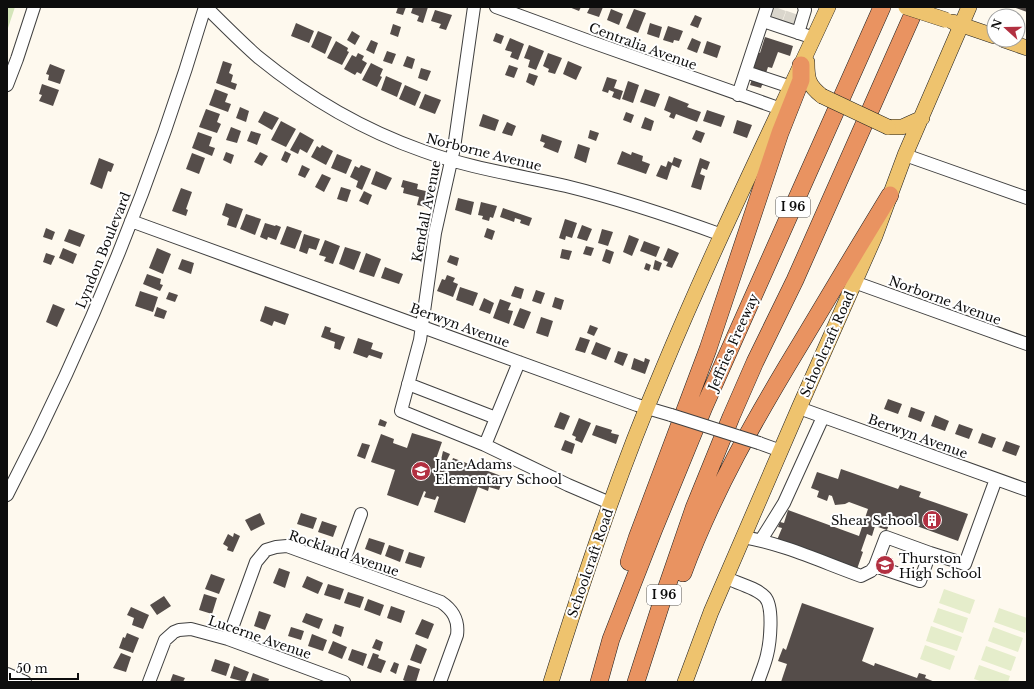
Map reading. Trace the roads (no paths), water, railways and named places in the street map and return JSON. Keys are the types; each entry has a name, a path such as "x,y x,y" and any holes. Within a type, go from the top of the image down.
{"highway":[{"name":"Jeffries Freeway","path":"599,682 611,638 704,407 882,7"},
{"name":"I 96","path":"636,682 694,508 731,417 755,362 795,280 916,7"},
{"path":"611,638 623,581 637,538 708,349 777,140 801,80 808,51"},
{"path":"646,682 670,608 687,562 726,475 778,381 890,195"}],"main road":[{"name":"Schoolcraft Road","path":"551,682 586,572 646,408 683,320 828,7"},
{"path":"906,7 986,33"},
{"name":"Schoolcraft Road","path":"685,682 711,612 875,236 905,155 969,7"},
{"path":"808,51 807,76 810,85 822,96 888,127 902,127 922,118"}],"street":[{"path":"7,85 34,7"},
{"name":"Norborne Avenue","path":"206,7 258,57 287,79 348,118 382,135 422,151 450,160 609,197 722,235"},
{"name":"Lyndon Boulevard","path":"7,495 54,401 75,355 131,221 172,110 206,7"},
{"name":"Kendall Avenue","path":"474,7 460,106 434,240 420,340 401,411 485,445"},
{"name":"Centralia Avenue","path":"496,7 780,109"},
{"path":"738,95 767,7"},
{"path":"785,26 805,10 804,7"},
{"path":"763,21 785,26 808,51"},
{"path":"746,72 791,87"},
{"path":"905,155 1027,198"},
{"name":"Berwyn Avenue","path":"131,221 646,408 781,451"},
{"name":"Norborne Avenue","path":"854,282 1027,344"},
{"path":"518,362 485,445 610,503"},
{"path":"408,384 496,418"},
{"name":"Berwyn Avenue","path":"799,408 1027,490"},
{"path":"761,540 784,503 823,417"},
{"path":"743,537 761,540 861,576 871,572 875,566 886,537 965,564 996,479"},
{"path":"342,566 361,514"},
{"name":"Rockland Avenue","path":"228,639 256,562 266,550 276,546 287,546 441,602 448,606 455,616 458,628 457,635 440,682"},
{"path":"875,566 920,581 930,553"},
{"path":"726,578 747,593 758,592 766,598 770,612 767,656 758,682"},
{"name":"Lucerne Avenue","path":"148,682 165,640 174,632 191,629 228,639 344,682"},
{"path":"7,674 25,682"}],"tunnel":[{"path":"776,20 781,7"},
{"path":"788,24 794,7"}],"place":[{"name":"Jane Adams Elementary School","path":"421,471"},
{"name":"Shear School","path":"932,520"},
{"name":"Thurston High School","path":"885,565"}]}
